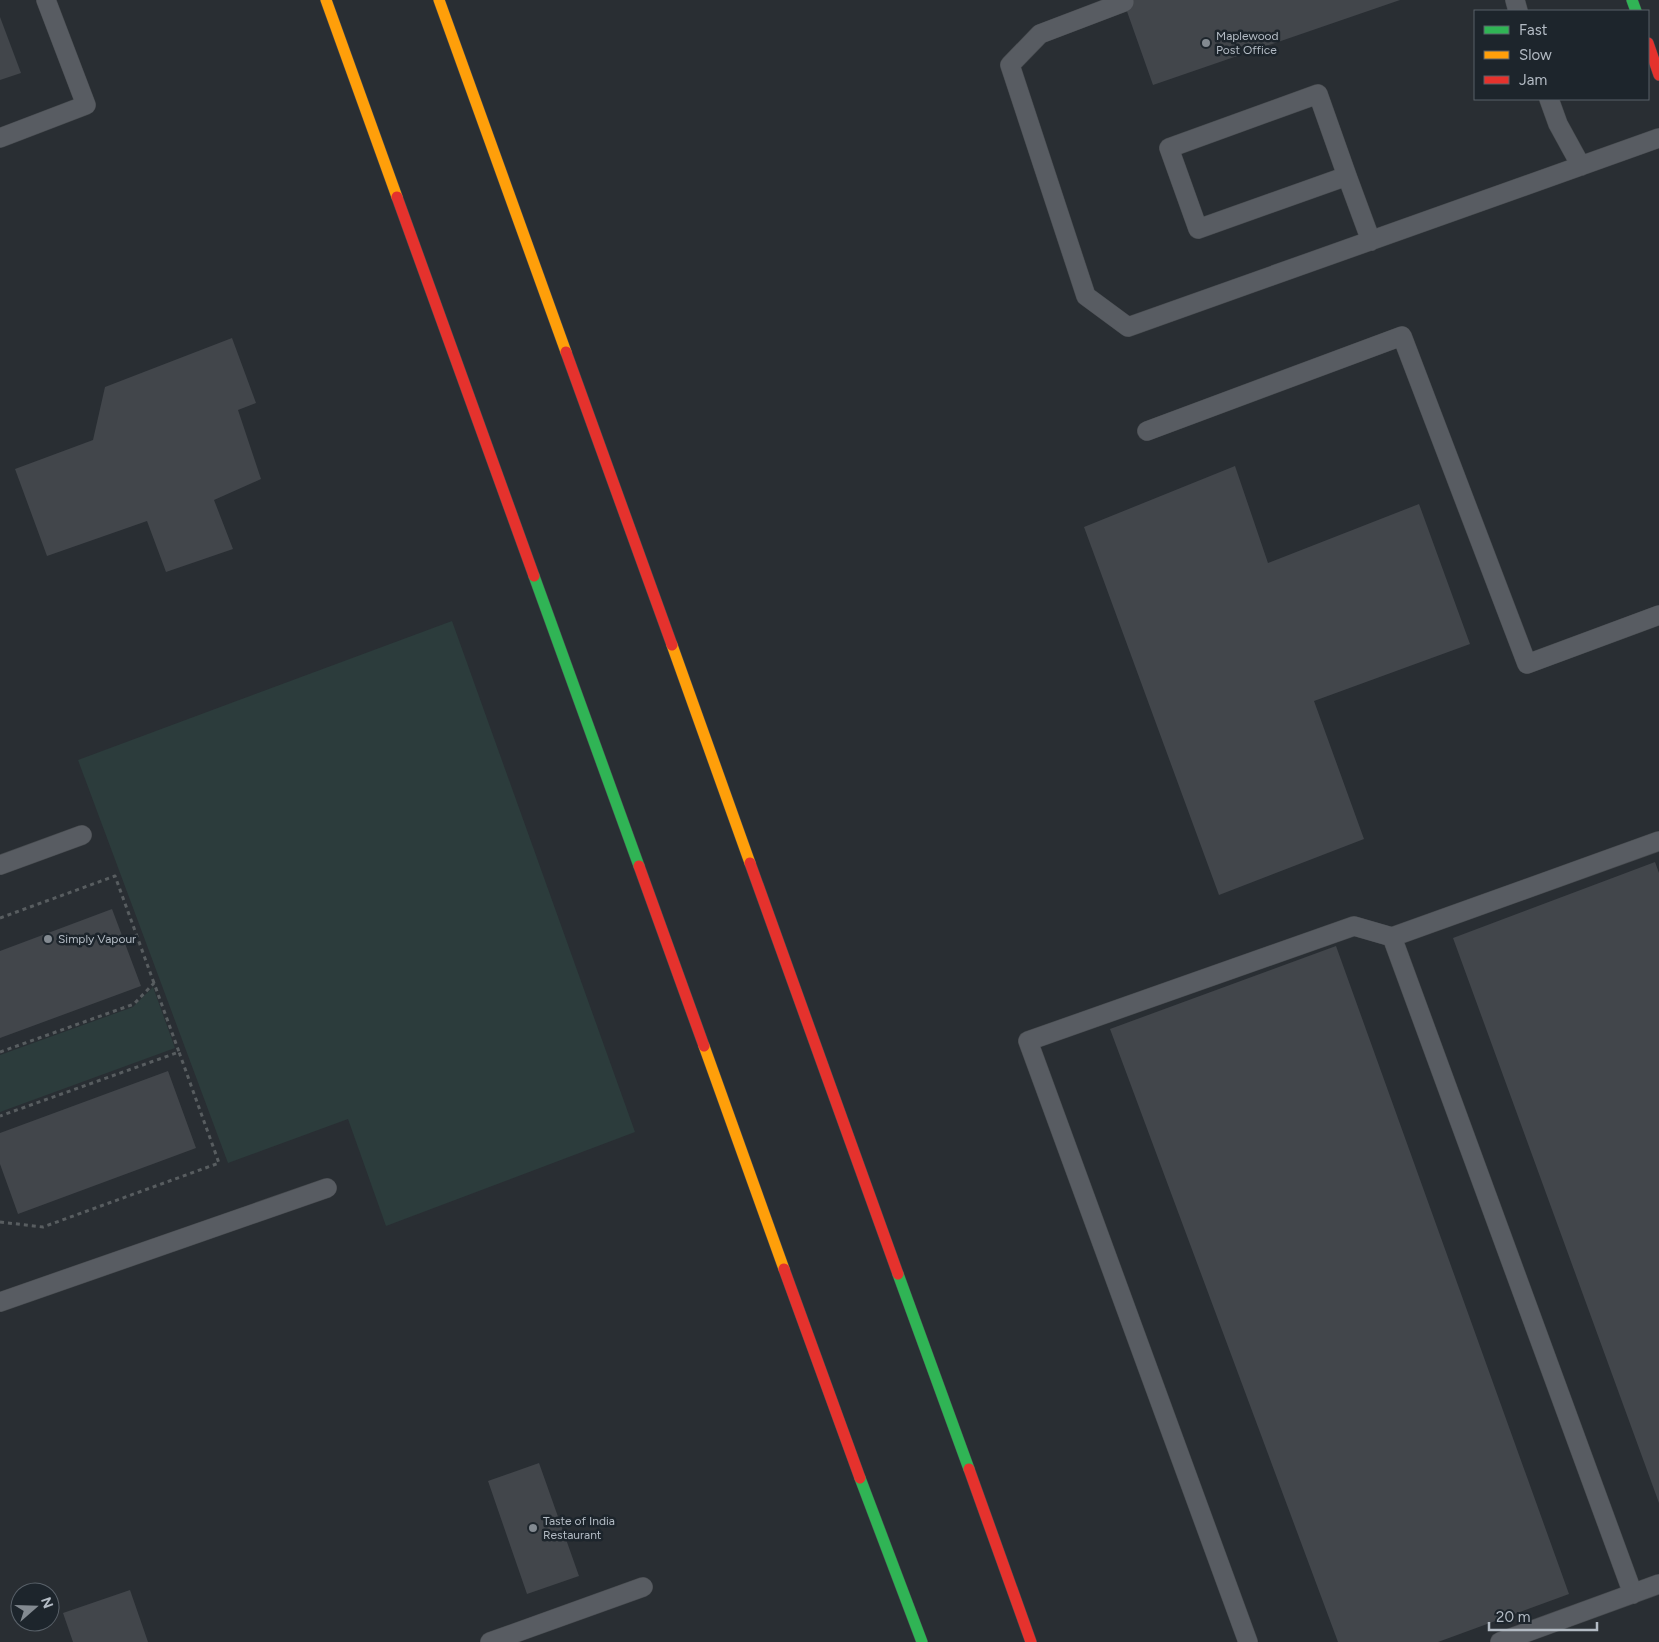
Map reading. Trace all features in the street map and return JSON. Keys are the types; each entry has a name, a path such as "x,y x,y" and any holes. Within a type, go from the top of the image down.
{"main road":[{"path":"326,0 920,1642"},
{"path":"439,0 1031,1642"},
{"path":"1649,46 1659,75"}],"lane":[{"path":"0,138 86,105 46,0"},
{"path":"1124,2 1040,34 1010,65 1086,296 1128,327 1659,138"},
{"path":"1346,176 1198,229 1169,148 1318,94 1346,176 1371,240"},
{"path":"1549,100 1558,124 1581,166"},
{"path":"1146,431 1402,336 1527,664 1659,615"},
{"path":"0,865 82,835"},
{"path":"1248,1642 1028,1041 1354,926 1392,937 1659,841"},
{"path":"1392,937 1633,1594"},
{"path":"0,1302 327,1188"},
{"path":"1500,1642 1659,1584"},
{"path":"490,1642 643,1587"}],"path":[{"path":"0,918 115,876 219,1163 43,1227 0,1222"},
{"path":"0,1052 134,1004 154,983"},
{"path":"0,1116 179,1052"}],"shaded area":[{"path":"452,621 635,1132 386,1226 348,1119 228,1163 78,760"},
{"path":"153,987 175,1048 0,1112 0,1055 133,1007"}],"building":[{"name":"Maplewood Post Office","path":"1123,0 1400,0 1153,85"},
{"path":"0,17 21,73 0,80"},
{"path":"232,338 256,403 238,410 261,479 214,500 233,549 166,572 147,521 47,556 15,469 93,440 105,387"},
{"path":"1235,466 1268,563 1419,504 1470,644 1314,701 1364,839 1219,895 1084,527"},
{"path":"1655,862 1659,873 1659,1503 1453,938"},
{"path":"112,909 141,986 0,1038 0,951"},
{"path":"1336,946 1569,1594 1438,1642 1338,1642 1110,1029"},
{"path":"168,1071 196,1148 18,1214 0,1164 0,1133"},
{"name":"Taste of India Restaurant","path":"539,1463 579,1576 527,1594 488,1481"},
{"path":"130,1590 148,1642 73,1642 63,1613"}],"traffic: fast":[{"path":"1632,0 1636,10"},
{"path":"534,576 639,866"},
{"path":"898,1274 969,1469"},
{"path":"860,1478 922,1642"}],"traffic: slow":[{"path":"326,0 397,197"},
{"path":"439,0 566,352"},
{"path":"672,645 750,863"},
{"path":"704,1046 784,1269"}],"traffic: jam":[{"path":"1649,46 1659,75"},
{"path":"397,197 534,576"},
{"path":"566,352 672,645"},
{"path":"750,863 898,1274"},
{"path":"639,866 704,1046"},
{"path":"784,1269 860,1478"},
{"path":"969,1469 1031,1642"}],"place":[{"name":"Maplewood Post Office","path":"1206,43"},
{"name":"Simply Vapour","path":"48,939"},
{"name":"Taste of India Restaurant","path":"533,1528"}]}
